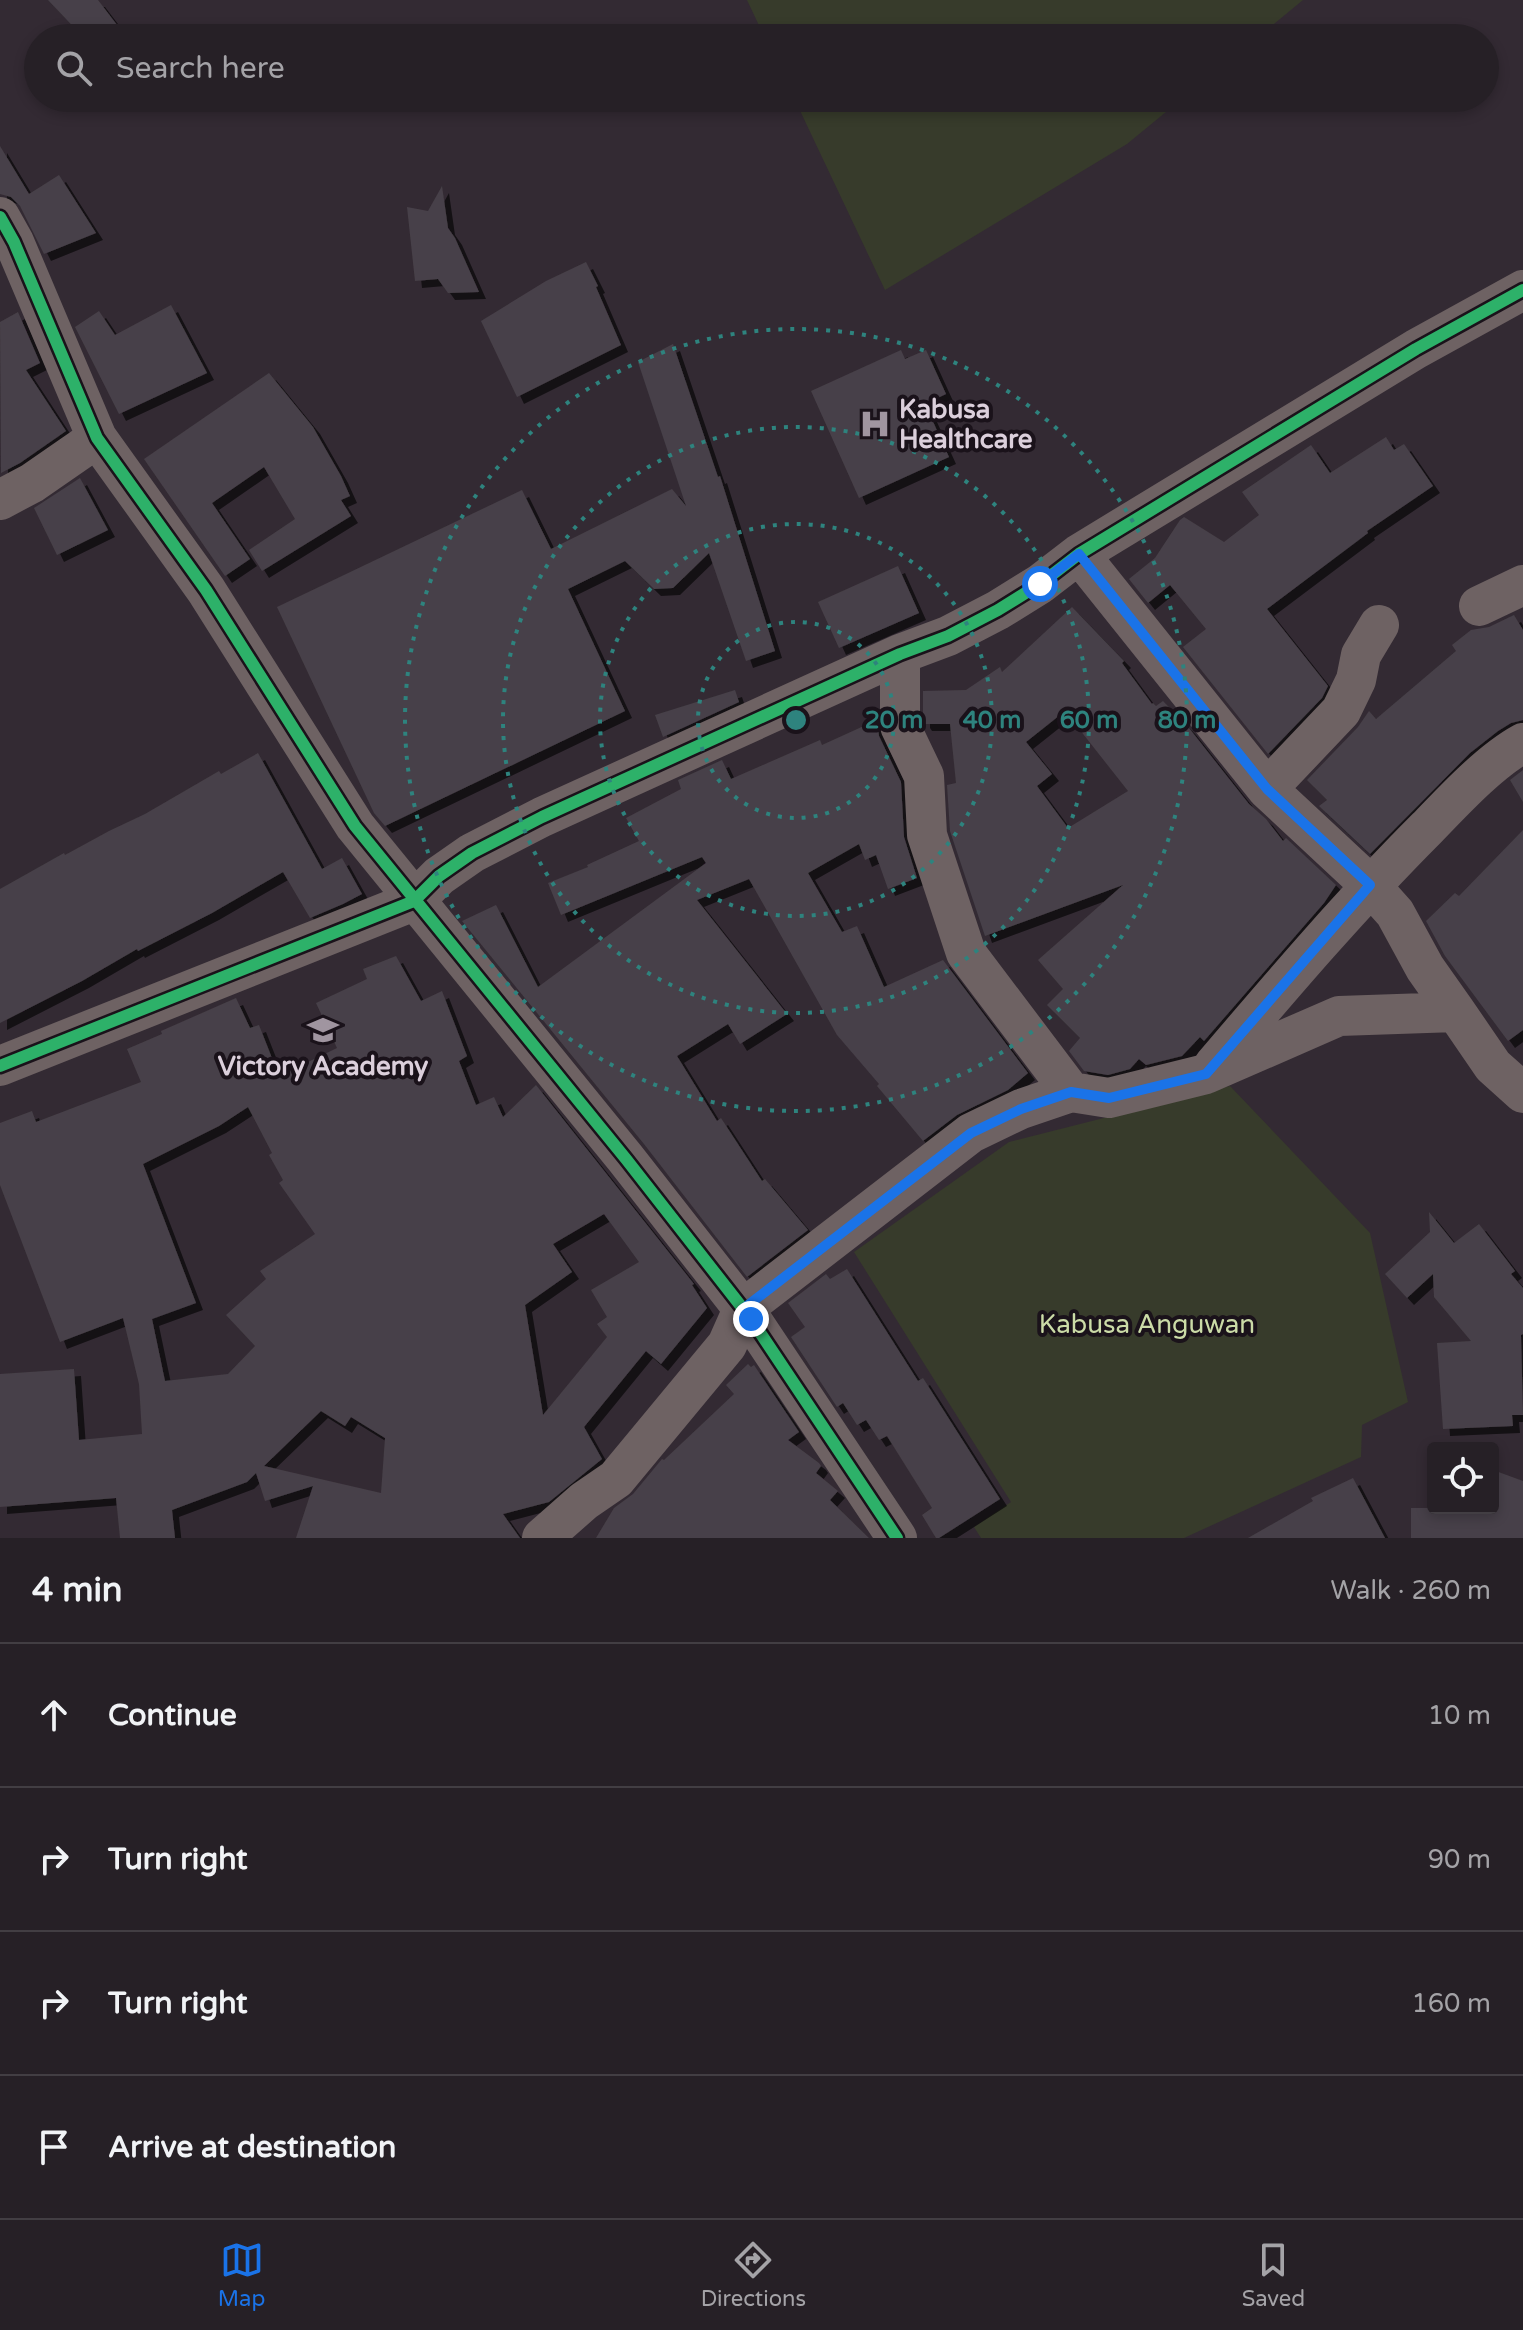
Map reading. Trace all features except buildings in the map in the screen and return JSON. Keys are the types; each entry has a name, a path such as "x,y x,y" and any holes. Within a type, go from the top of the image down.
{"street":[{"path":"0,217 14,242 97,438 206,590 355,826 626,1159 743,1309 897,1538"},
{"path":"0,1066 414,901 439,876 472,853 542,817 900,654 948,636 998,610 1040,584 1079,554 1416,349 1523,290"},
{"path":"0,500 32,483 97,438"},
{"path":"1079,554 1267,789 1370,885 1395,913 1425,968 1493,1066 1523,1093"},
{"path":"1479,606 1523,585"},
{"path":"1267,789 1341,711 1356,680 1361,655 1379,625"},
{"path":"900,654 900,726 924,776 927,835 966,953 1071,1092"},
{"path":"1206,1074 1370,885 1457,797 1523,743"},
{"path":"542,1538 584,1501 616,1479 727,1345 743,1309 971,1133 1021,1109 1071,1092 1109,1098 1206,1074 1339,1016 1456,1012"}],"green space":[{"path":"747,0 1303,0 1274,24 758,24"},
{"path":"801,112 1166,112 1127,144 885,290"},
{"name":"Kabusa Anguwan","path":"1230,1086 1370,1233 1408,1402 1362,1425 1361,1457 1184,1538 981,1538 974,1527 1011,1502 854,1252 1009,1142"}],"cycle path":[{"path":"0,217 14,242 97,438 206,590 355,826 626,1159 751,1319 897,1538"},
{"path":"0,1066 414,901 439,876 472,853 542,817 900,654 948,636 998,610 1040,584 1079,554 1416,349 1523,290"}],"place":[{"name":"Kabusa Healthcare","path":"875,424"},
{"name":"Victory Academy","path":"323,1030"}],"route":[{"path":"751,1319 743,1309 971,1133 1021,1109 1071,1092 1109,1098 1206,1074 1370,885 1267,789 1079,554 1040,584"}]}
